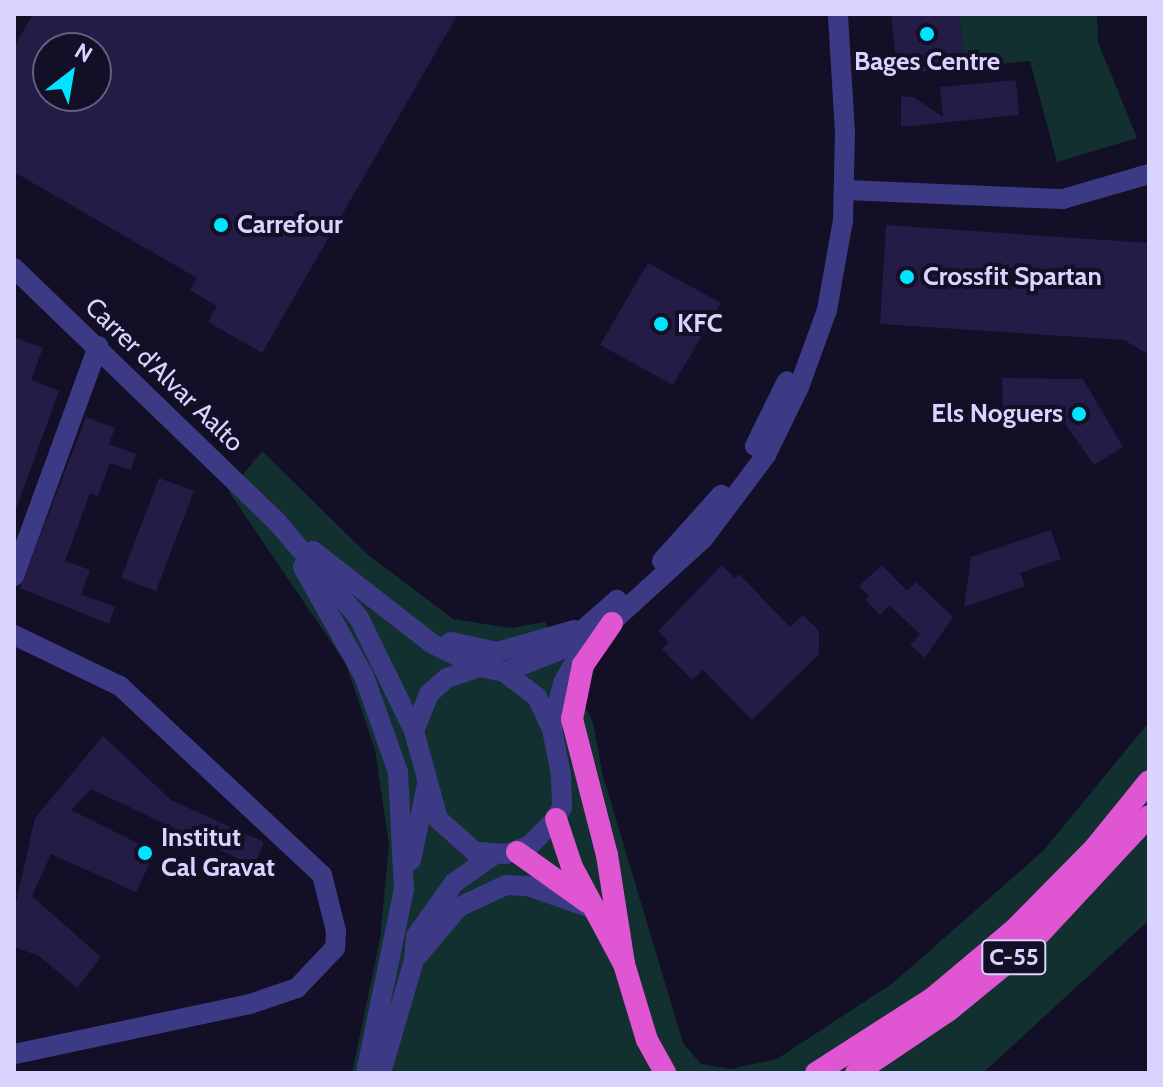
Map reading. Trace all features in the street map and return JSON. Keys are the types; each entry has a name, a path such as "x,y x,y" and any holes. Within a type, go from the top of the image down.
{"highway":[{"path":"602,622 583,665 572,719 607,855 624,964 647,1040 651,1073"},
{"name":"C-55","path":"816,1073 933,998 1015,929 1094,849 1149,781"},
{"name":"C-55","path":"856,1073 948,1011 1031,943 1149,816"},
{"path":"556,819 572,867 624,964"},
{"path":"506,853 596,910"},
{"path":"647,1040 665,1073"}],"street":[{"path":"552,729 569,671 582,649 602,622 658,565 738,474 784,388 806,331 823,272 831,193 832,93 825,14"},
{"path":"504,672 560,650 602,622 703,539 766,455 827,310 845,190 838,14"},
{"path":"845,190 1063,199 1149,174"},
{"name":"Carrer d'Alvar Aalto","path":"14,268 277,522 359,618 414,731"},
{"path":"14,576 98,346"},
{"name":"Carrer d'Alvar Aalto","path":"277,522 407,625 479,667"},
{"name":"Carrer d'Alvar Aalto","path":"277,522 364,676 388,734 402,811 404,889 366,1073"},
{"path":"407,625 457,645 497,652 602,622"},
{"path":"14,635 120,686 322,875 336,931 335,948 297,988 250,1004 14,1054"},
{"path":"381,1073 414,960 416,936 427,914 454,883 506,853 543,837 562,807 561,775 552,729 537,697 504,672 479,667 447,678 429,694 414,731 427,785 447,830 475,852 506,853"},
{"path":"404,889 427,785"},
{"path":"414,960 459,907 506,885 528,886 596,910"}],"green space":[{"path":"959,14 1097,15 1098,42 1137,138 1057,162 1030,61 897,74 896,59 963,53"},
{"path":"262,451 367,554 453,619 510,628 545,622 593,723 603,776 683,1043 701,1064 731,1069 777,1059 893,983 1044,850 1149,722 1149,920 983,1073 352,1073 380,939 389,845 375,750 346,664 229,492"}],"building":[{"name":"Carrefour","path":"33,14 458,14 262,353 208,322 217,306 190,290 197,278 14,172 14,47"},
{"name":"Bages Centre","path":"891,14 959,14 964,53 896,59"},
{"path":"1016,80 1019,115 901,127 901,96 913,97 943,117 940,87"},
{"path":"886,225 1149,243 1149,355 1124,340 880,324"},
{"name":"KFC","path":"648,263 721,303 673,385 600,345"},
{"path":"14,337 43,348 31,380 59,391 16,509"},
{"path":"1002,378 1083,379 1123,447 1094,465 1057,412 1003,412"},
{"path":"86,417 115,428 109,444 136,454 131,470 110,463 98,496 90,493 65,561 90,570 81,594 115,607 109,624 20,588"},
{"path":"159,478 194,491 156,591 121,578"},
{"path":"1051,530 1061,559 1020,573 1025,586 964,607 971,557"},
{"path":"722,565 735,578 739,574 790,627 803,615 819,631 819,654 752,720 703,670 692,680 662,649 669,642 658,631"},
{"path":"882,565 907,591 916,582 953,617 925,658 910,645 920,634 889,605 880,615 865,599 869,596 859,586"},
{"path":"103,736 171,800 264,842 254,866 91,789 71,810 155,852 136,892 51,854 32,896 101,957 77,988 39,956 14,947 14,911 35,818"}],"place":[{"name":"Bages Centre","path":"927,34"},
{"name":"Carrefour","path":"221,225"},
{"name":"Crossfit Spartan","path":"907,277"},
{"name":"KFC","path":"661,324"},
{"name":"Els Noguers","path":"1079,414"},
{"name":"Institut Cal Gravat","path":"145,853"}]}
